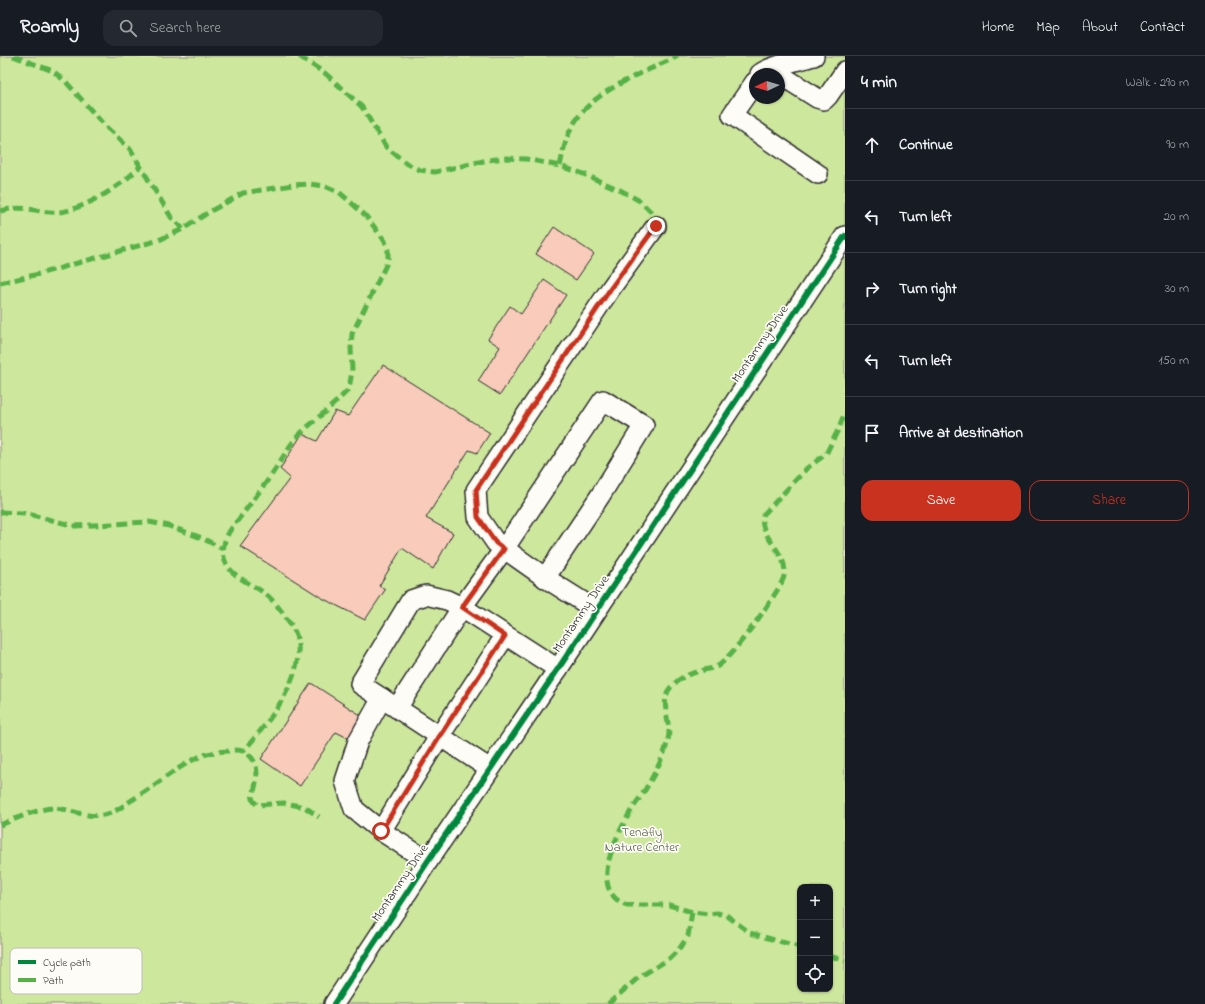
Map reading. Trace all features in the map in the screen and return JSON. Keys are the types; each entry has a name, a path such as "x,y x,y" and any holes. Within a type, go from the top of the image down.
{"street":[{"path":"784,68 814,56"},
{"path":"785,80 817,98 824,100 845,71"},
{"path":"749,91 732,115 818,174"},
{"path":"596,610 545,578 496,543 478,517 476,490 611,288 656,226"},
{"name":"Montammy Drive","path":"334,1004 845,236"},
{"path":"428,861 381,831 354,809 345,781 358,741 462,607 504,549 603,400 644,425 600,496 545,578"},
{"path":"490,769 360,684 411,600 426,595 446,600 462,607 558,669"},
{"path":"381,831 439,737 505,636"}],"green space":[{"name":"Tenafly Nature Center","path":"0,56 845,56 845,1004 0,1004"}],"building":[{"path":"554,227 594,254 576,280 536,254"},
{"path":"544,280 566,295 500,395 478,381 500,347 488,339 510,306 521,314"},
{"path":"383,365 490,433 477,453 469,450 426,518 453,533 433,569 402,548 379,586 385,590 365,620 322,598 240,546 290,478 280,469 302,434 317,441 335,411 348,416"},
{"path":"311,683 365,718 350,739 336,732 300,786 261,759"}],"marked path":[{"path":"13,56 53,71 66,82 105,126 130,149 171,217 183,229"},
{"path":"299,56 326,74 362,107 386,147 406,163 420,170 435,172 488,160 507,158 526,159 560,166 581,173 620,190 640,201 654,215 656,226"},
{"path":"560,166 564,146 572,127 581,114 592,103 604,93 619,84 678,56"},
{"path":"0,211 20,208 58,212 79,207 91,202 114,188 140,166"},
{"path":"0,283 39,274 159,240 183,229 209,212 243,193 293,185 309,184 325,186 339,192 365,215 385,241 388,250 386,265 352,334 352,371 347,391 298,436 231,529 225,541 224,555 226,564 238,577 263,592 277,605 296,635 298,650 296,666 291,682 283,698 264,727 243,751"},
{"path":"692,912 669,905 627,905 615,898 609,889 607,877 608,864 617,838 630,812 648,785 665,750 669,732 666,706 669,689 680,679 694,673 716,667 722,662 754,625 774,595 784,576 785,568 778,552 765,531 762,523 763,515 807,468 826,454 845,412"},
{"path":"0,512 24,513 75,526 149,522 169,526 202,538 223,549"},
{"path":"0,825 27,814 48,808 97,816 107,814 141,795 192,760 214,752 235,750 244,752 255,762 257,774 252,799 257,805 284,803 305,807 319,817"},
{"path":"608,1004 639,977 669,959 680,948 688,936 692,912 709,914 717,913 726,915 750,933 797,946"},
{"path":"833,957 845,961"}],"cycle path":[{"path":"334,1004 845,236"}],"route":[{"path":"381,831 439,737 505,636 462,607 504,549 496,543 478,517 476,490 611,288 656,226"}]}
